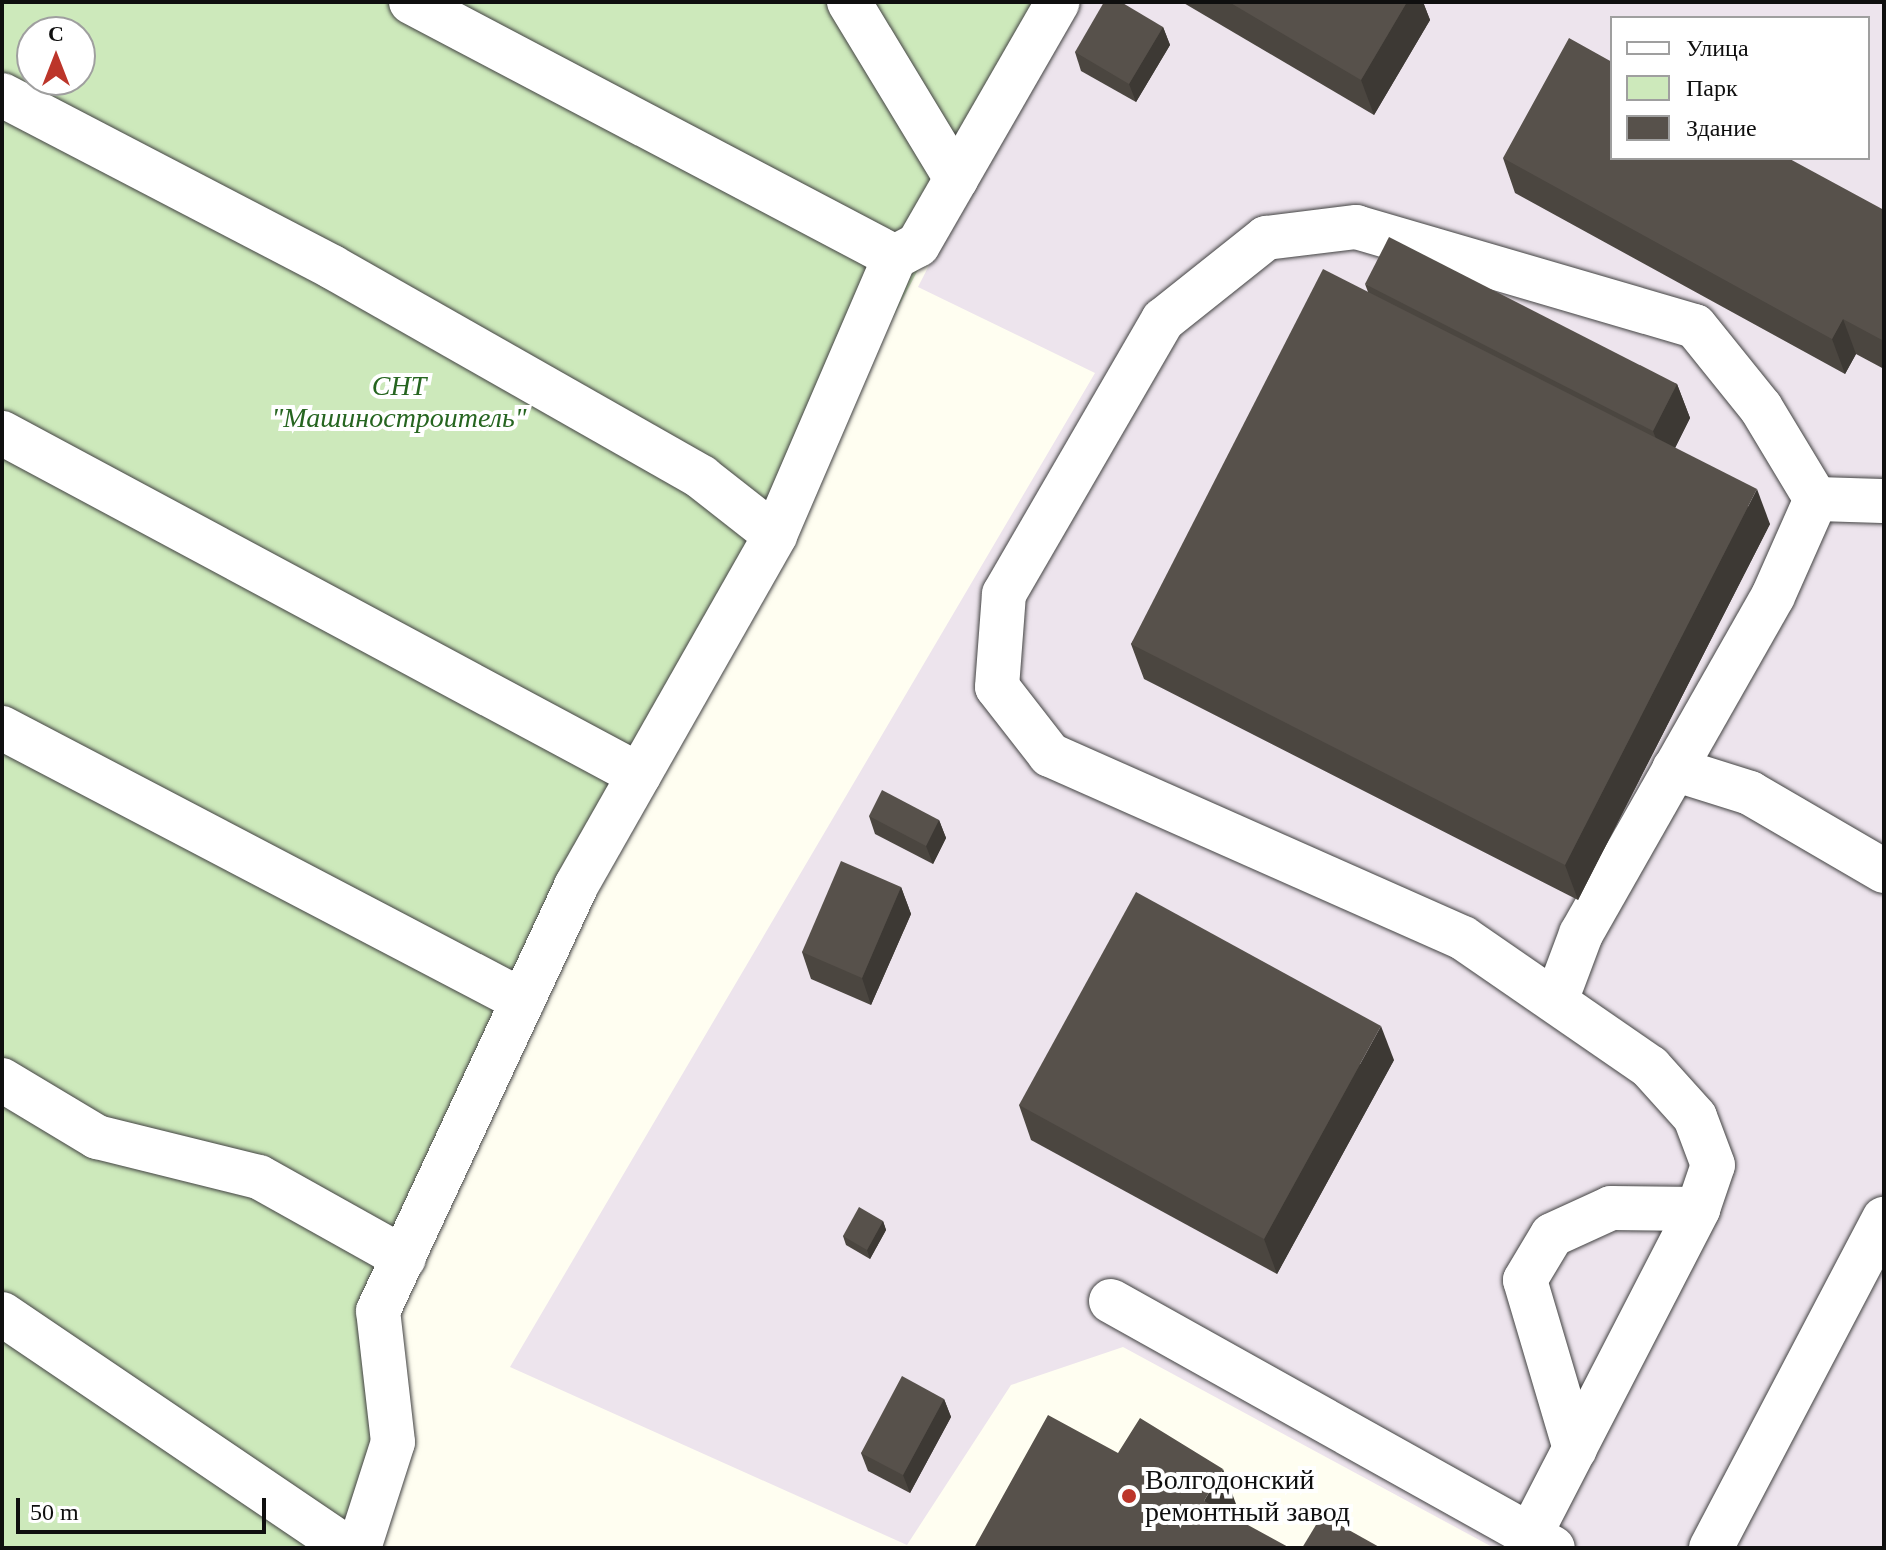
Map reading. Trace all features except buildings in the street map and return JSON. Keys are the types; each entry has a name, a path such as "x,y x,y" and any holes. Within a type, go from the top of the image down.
{"lane":[{"path":"411,2 895,257"},
{"path":"849,2 956,179"},
{"path":"359,1548 393,1442 378,1311 523,1001 639,775 775,535 895,257 918,245 1058,2"},
{"path":"2,95 346,274 701,477 775,535"},
{"path":"1111,1301 1541,1542 1575,1449 1698,1209 1713,1165 1695,1117 1650,1067 1557,998 1463,938 1050,755 997,687 1004,594 1163,320 1266,238 1356,227 1695,326 1761,408 1816,499"},
{"path":"2,433 639,775"},
{"path":"1816,499 1884,501"},
{"path":"1557,998 1581,934 1773,596 1816,499"},
{"path":"2,728 523,1001"},
{"path":"1674,769 1750,793 1884,871"},
{"path":"2,1080 97,1137 259,1177 404,1258"},
{"path":"1575,1449 1525,1280 1552,1235 1611,1208 1698,1209"},
{"path":"1711,1548 1884,1219"},
{"path":"2,1314 348,1548"}],"shaded area":[{"path":"1074,2 1884,2 1884,1548 1494,1548 1123,1347 1011,1385 907,1545 510,1367 1095,373 918,287 1011,104"}],"green space":[{"name":"СНТ \"Машиностроитель\"","path":"2,2 1059,2 359,1332 373,1451 332,1548 2,1548"}],"place":[{"name":"Волгодонский ремонтный завод","path":"1129,1496"}]}
